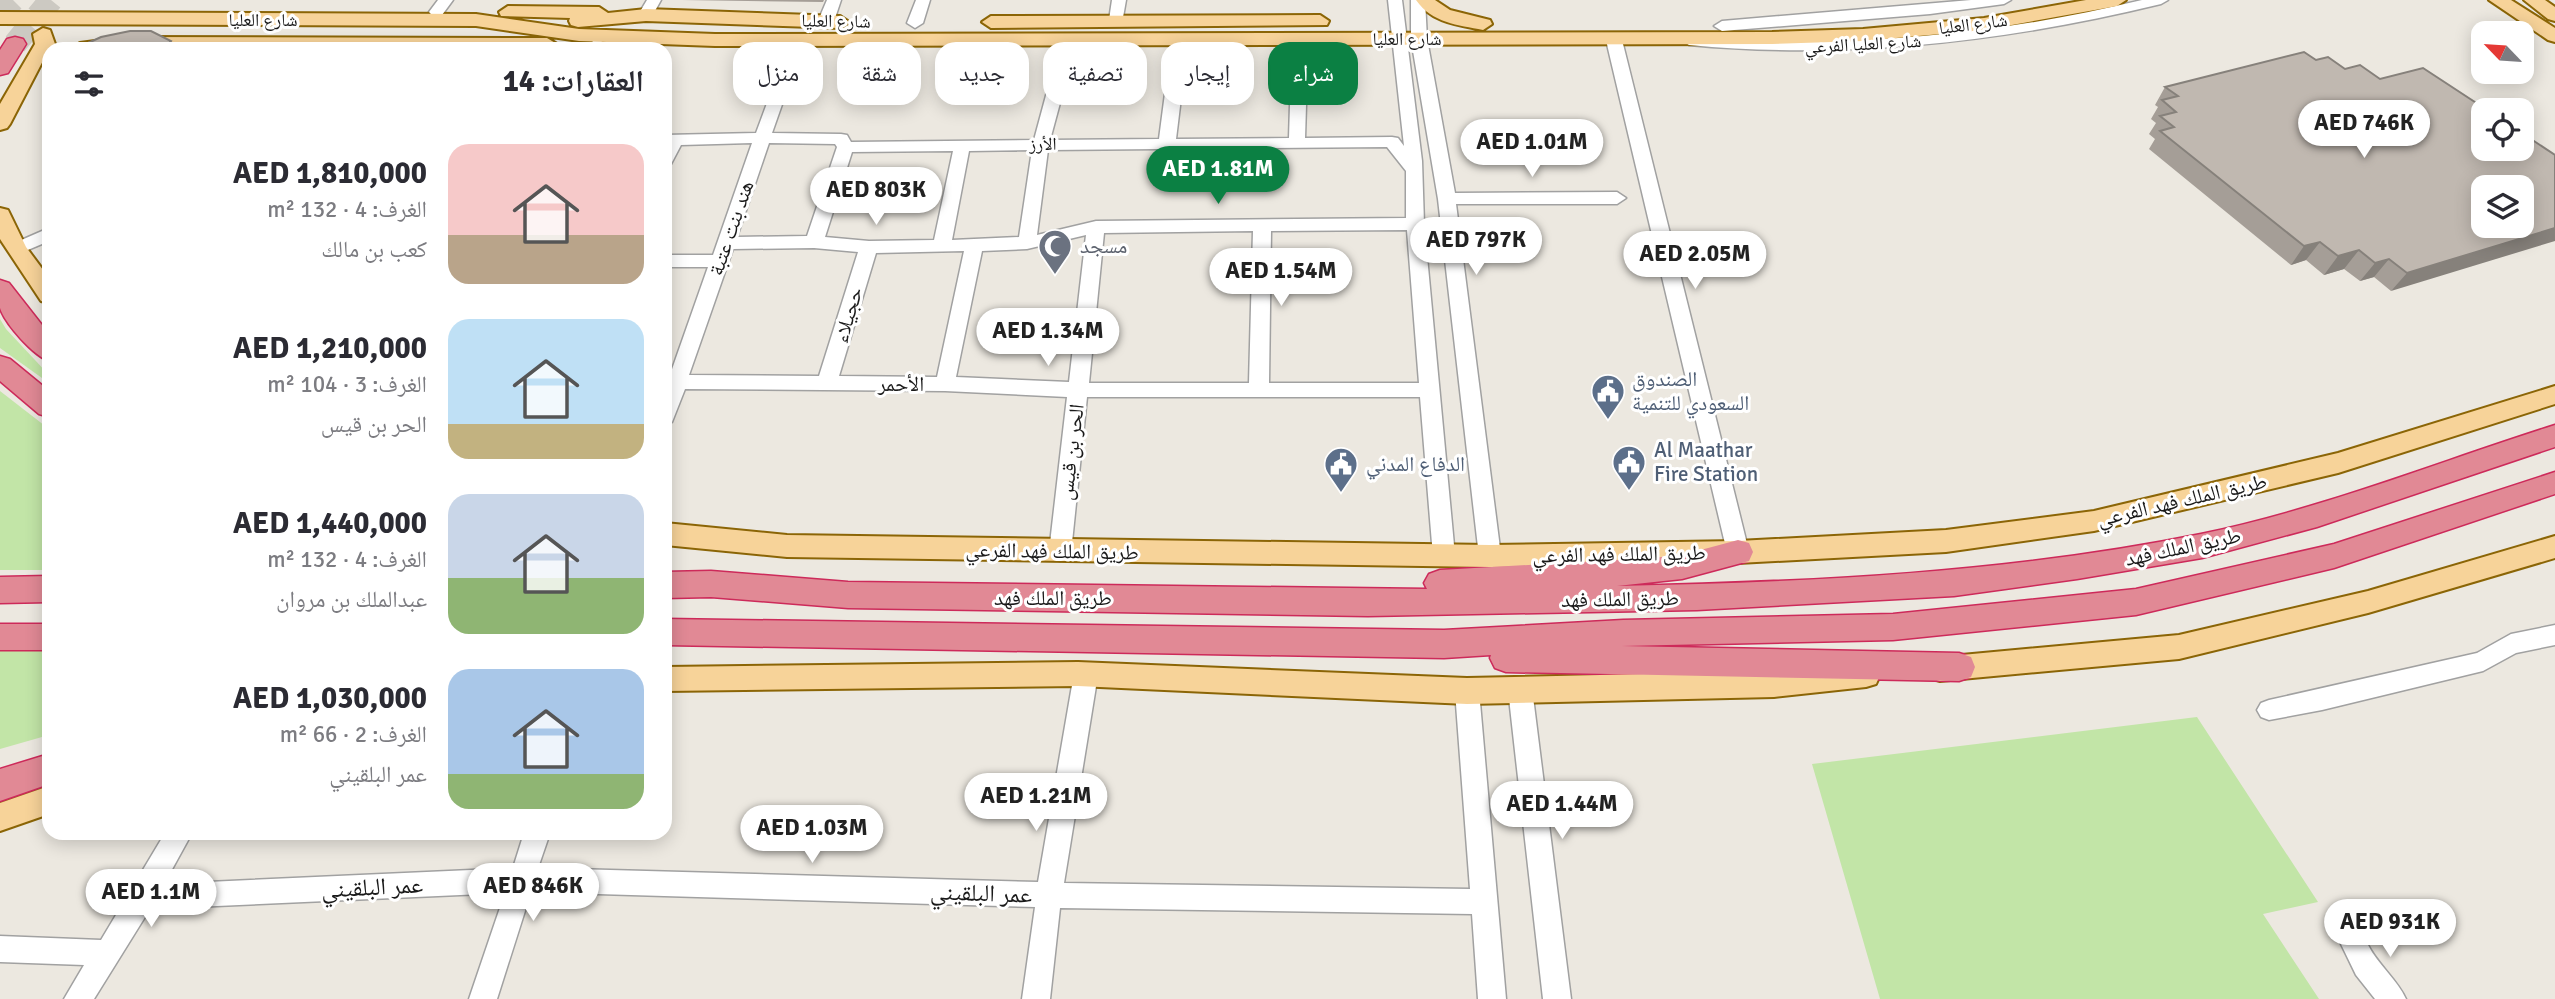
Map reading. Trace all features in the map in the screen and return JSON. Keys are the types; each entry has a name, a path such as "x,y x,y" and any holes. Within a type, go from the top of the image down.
{"highway":[{"path":"0,68 7,39"},
{"path":"0,289 42,344"},
{"path":"0,366 42,401"},
{"name":"طريق الملك فهد","path":"672,582 848,595 1368,603 1697,597 1954,583 2077,567 2202,546 2304,518 2555,436"},
{"name":"طريق الملك فهد","path":"672,632 1444,644 1623,633 1893,627 2136,602 2334,556 2555,483"},
{"path":"1368,603 1406,585 1651,571 1682,567 1738,552"},
{"path":"0,590 42,589"},
{"path":"0,638 42,637"},
{"path":"1444,644 1507,658 1959,667"},
{"path":"0,764 42,752"},
{"path":"0,785 42,771"}],"main road":[{"path":"0,6 43,5 58,0"},
{"path":"44,42 37,26 72,8 79,0"},
{"path":"89,0 100,11 126,15 442,6 581,12 650,8"},
{"path":"1425,0 1433,10 1449,17 1483,24"},
{"name":"شارع العليا","path":"1419,31 1483,24 1834,27 1917,21 2069,0"},
{"name":"شارع العليا","path":"526,28 650,8 826,21 915,23 1117,20 1614,40 1686,40 1910,32 2008,20 2117,0"},
{"path":"2498,0 2555,36"},
{"path":"2533,0 2555,15"},
{"name":"شارع العليا","path":"0,18 37,26 476,20 579,35 715,40 1300,39 1397,30"},
{"name":"شارع العليا","path":"7,39 37,26"},
{"path":"672,43 715,40"},
{"path":"1,121 42,49"},
{"path":"1,121 32,76 42,68"},
{"path":"0,215 16,249 42,285"},
{"name":"طريق الملك فهد الفرعي","path":"672,535 787,545 1444,556 1738,552 1946,541 2094,521 2337,463 2555,395"},
{"path":"672,679 1086,674 1467,691 1774,684 2179,647 2368,601 2555,547"},
{"path":"0,817 42,802"}],"street":[{"path":"826,21 834,0"},
{"path":"915,23 923,0"},
{"path":"1117,20 1119,0"},
{"path":"1395,0 1413,165 1415,224 1444,556"},
{"path":"1418,0 1419,31 1447,199 1490,556"},
{"path":"1822,0 1829,18"},
{"name":"شارع العليا الفرعي","path":"1722,26 1930,10 2004,0"},
{"name":"شارع العليا الفرعي","path":"1686,40 1725,45 1804,48 1928,40 2043,26 2161,0"},
{"name":"هند بنت عتبة","path":"672,379 727,243 797,39"},
{"path":"1297,141 1300,39"},
{"path":"1027,243 1041,144 1069,40"},
{"path":"1167,142 1180,40"},
{"path":"1614,40 1738,552"},
{"name":"الأرز","path":"672,141 841,139 845,147 1392,142 1413,165"},
{"path":"942,245 962,146"},
{"path":"814,242 845,147"},
{"path":"1413,165 1426,156 1442,168"},
{"path":"1447,199 1617,198"},
{"path":"727,243 814,242 869,247 974,245 1027,243 1096,227 1415,224"},
{"path":"1259,391 1262,225"},
{"name":"الحر بن قيس","path":"1060,551 1096,227"},
{"path":"16,249 42,237"},
{"path":"945,384 974,245"},
{"name":"حجيلاء","path":"827,383 869,247"},
{"path":"672,261 719,261"},
{"name":"الأحمر","path":"672,382 945,384 1078,390 1431,390"},
{"path":"2269,710 2483,661 2511,644 2555,635"},
{"path":"1036,999 1049,895 1086,674"},
{"path":"1520,689 1557,999"},
{"path":"1467,691 1482,902 1492,999"},
{"path":"78,999 143,897 175,840"},
{"path":"483,999 535,840"},
{"name":"عمر البلقيني","path":"143,897 523,880 1049,895 1482,902"},
{"path":"2377,917 2353,942 2365,966 2392,999"},
{"path":"0,949 108,953"}],"green space":[{"path":"0,319 42,368 42,378 0,348"},
{"path":"0,391 42,424 42,570 0,570"},
{"path":"0,642 42,643 42,737 0,749"},
{"path":"2197,717 2318,902 2263,914 2319,999 1880,999 1812,764"}],"building":[{"path":"130,31 151,31 171,41 90,42"},
{"path":"2304,52 2316,60 2328,57 2345,69 2360,65 2380,79 2423,68 2471,100 2471,161 2534,161 2534,141 2555,155 2555,228 2534,234 2534,175 2471,175 2471,238 2522,238 2407,273 2389,259 2375,263 2359,250 2338,256 2320,242 2304,246 2160,131 2174,127 2160,116 2176,112 2162,100 2178,96 2165,87"}],"tunnel":[{"path":"0,13 13,0"},
{"path":"15,44 51,0"}],"place":[{"name":"مسجد","path":"1055,276"},
{"name":"الصندوق السعودي للتنمية","path":"1608,421"},
{"name":"Al Maathar Fire Station","path":"1629,492"},
{"name":"الدفاع المدني","path":"1341,494"}]}
